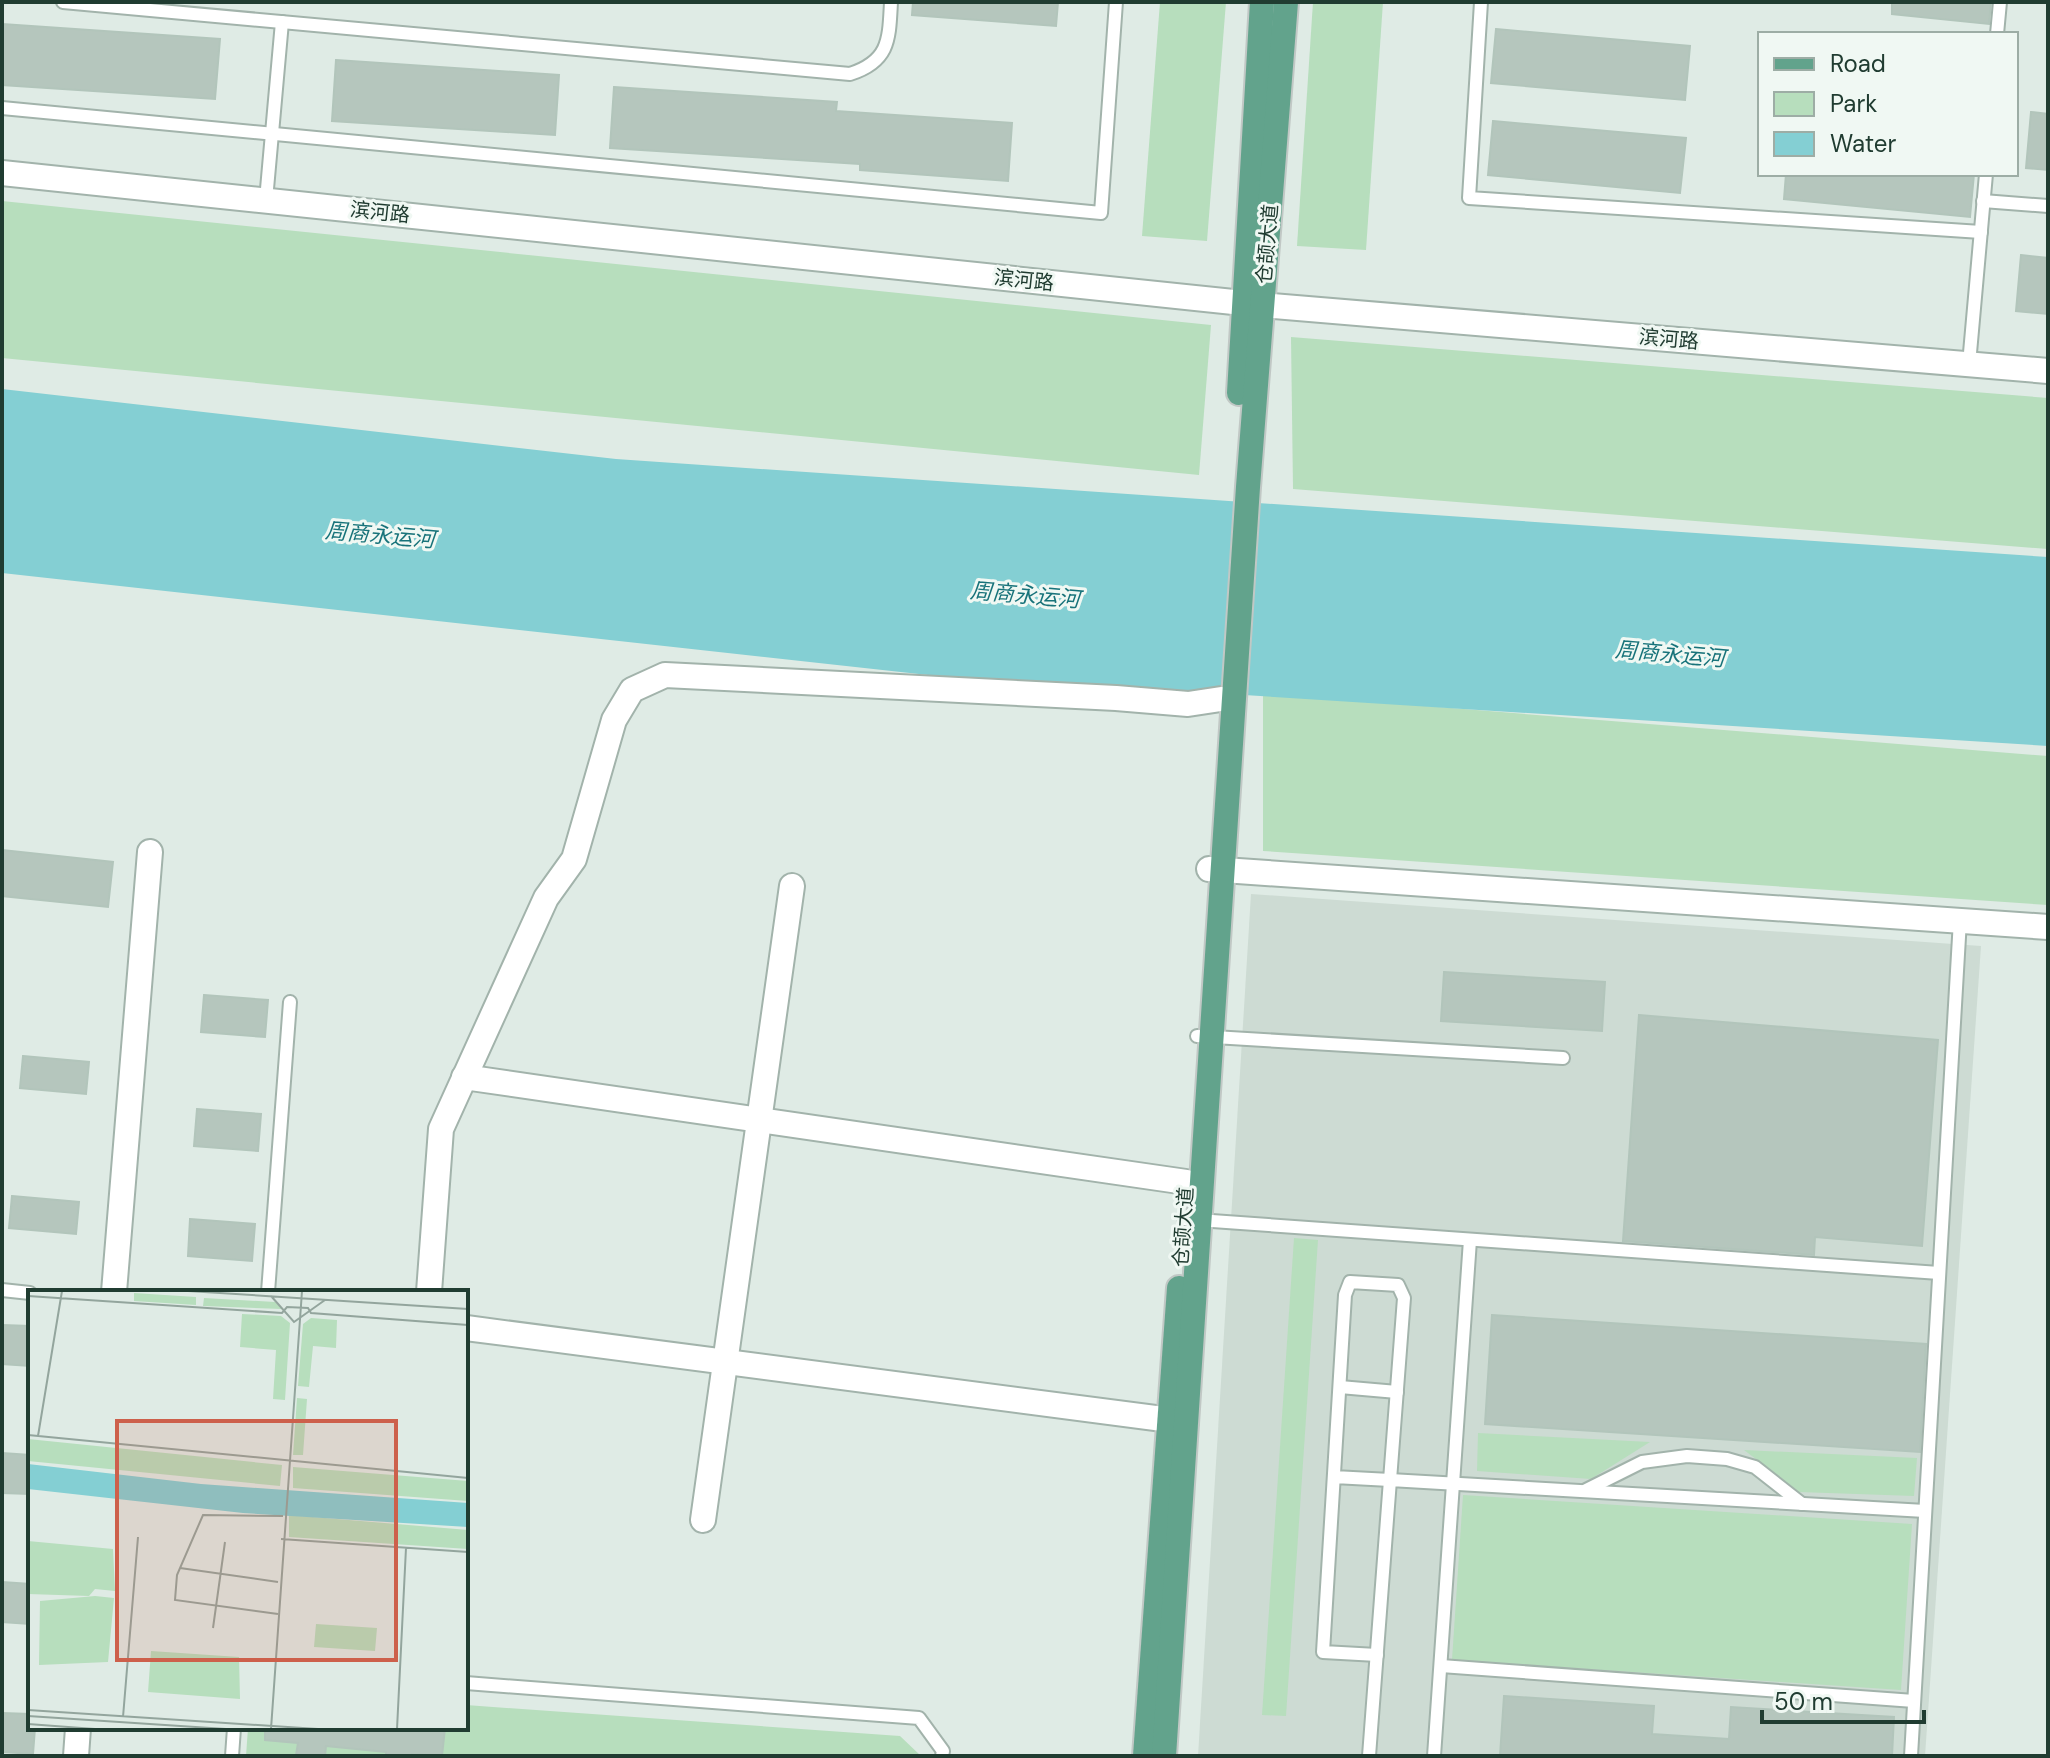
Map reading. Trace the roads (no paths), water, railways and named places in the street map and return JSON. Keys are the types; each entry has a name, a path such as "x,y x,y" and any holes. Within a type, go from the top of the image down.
{"main road":[{"name":"仓颉大道","path":"1158,1756 1253,304 1262,2"},
{"name":"仓颉大道","path":"1253,304 1286,2"},
{"name":"仓颉大道","path":"1192,1220 1186,1182 1204,1036"}],"street":[{"name":"滨河路","path":"2,173 1253,304 2048,371"},
{"path":"429,1290 441,1129 546,898 574,859 614,720 632,690 665,675 1188,704 1228,699"},
{"path":"114,1290 150,852"},
{"path":"1216,870 2048,927"},
{"path":"703,1520 792,886"},
{"path":"464,1077 1186,1182"},
{"path":"468,1328 1178,1420"},
{"path":"76,1756 78,1730"}],"lane":[{"path":"63,2 850,74 869,68 883,51 889,36 891,2"},
{"path":"2,108 1101,213 1116,2"},
{"path":"1481,2 1469,198 1981,232"},
{"path":"1997,32 2000,2"},
{"path":"266,200 282,22"},
{"path":"1969,364 1986,176"},
{"path":"1983,201 2048,206"},
{"path":"1911,1756 1960,920"},
{"path":"268,1290 290,1002"},
{"path":"1204,1036 1563,1058"},
{"path":"1192,1220 1939,1273"},
{"path":"1434,1756 1470,1240"},
{"path":"1369,1756 1377,1655 1404,1298 1398,1285 1350,1282 1345,1295 1323,1652 1377,1655"},
{"path":"2,1290 28,1293"},
{"path":"1340,1387 1397,1392"},
{"path":"1584,1491 1642,1462 1687,1456 1727,1459 1755,1467 1802,1504"},
{"path":"1334,1477 1925,1511"},
{"path":"1441,1666 1914,1701"},
{"path":"468,1683 919,1718 943,1751 942,1756"},
{"path":"232,1756 234,1730"}],"water":[{"name":"周商永运河","path":"2,389 616,459 2048,557 2048,746 928,675 2,573"}]}
